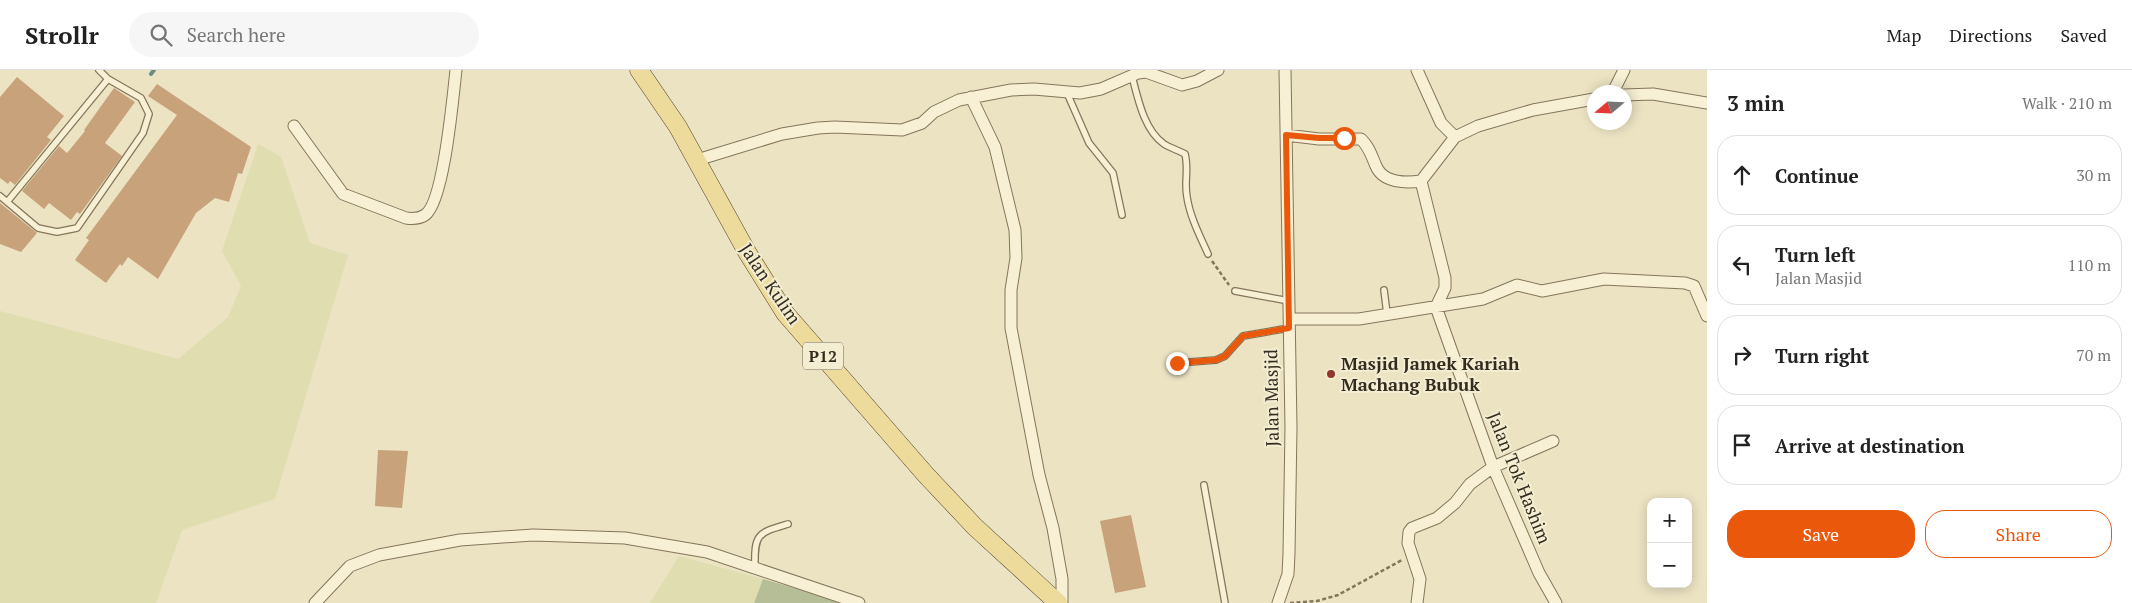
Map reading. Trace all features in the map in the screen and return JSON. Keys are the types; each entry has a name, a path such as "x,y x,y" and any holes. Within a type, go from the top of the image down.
{"main road":[{"name":"Jalan Kulim","path":"640,70 661,100 697,160 747,252 785,312 926,475 976,527 1058,603"}],"street":[{"path":"294,126 343,194 406,218 416,219 426,215 432,206 443,168 456,70"},
{"path":"697,160 782,134 818,128 902,130 922,123 934,112 971,97 1011,90 1034,89 1080,93 1101,89 1146,72 1182,85 1197,81 1218,70"},
{"name":"Jalan Masjid","path":"1278,603 1288,574 1291,427 1285,70"},
{"path":"1417,70 1441,123 1455,137"},
{"path":"1616,85 1624,70"},
{"path":"1632,95 1653,94 1707,103"},
{"path":"971,97 995,147 1015,230 1016,258 1011,290 1011,328 1039,475 1062,579 1062,603"},
{"path":"1286,135 1361,139 1372,152 1376,168 1387,177 1404,183 1421,181 1455,137 1478,126 1533,110 1587,99"},
{"path":"1421,181 1445,278 1445,288 1436,307"},
{"path":"1289,324 1359,319 1483,299 1517,284 1542,290 1604,279 1685,283 1694,286 1707,316"},
{"name":"Jalan Tok Hashim","path":"1436,307 1493,467 1539,573 1556,603"},
{"path":"1417,603 1420,579 1408,543 1409,532 1412,528 1437,518 1455,502 1470,484 1493,467 1553,441"},
{"path":"315,603 350,566 378,555 460,540 533,535 625,538 707,552 755,570 859,603"}],"lane":[{"path":"0,196 38,228 57,232 77,228 143,133 149,114 141,98 108,79 99,70"},
{"path":"1132,76 1138,98 1152,133 1164,144 1185,154 1188,167 1184,179 1187,200 1208,254"},
{"path":"7,202 108,79"},
{"path":"1067,92 1088,143 1113,173 1122,215"},
{"path":"1384,290 1387,314"},
{"path":"1235,291 1289,301"},
{"path":"1177,363 1216,360 1225,356 1243,336 1289,324"},
{"path":"1204,485 1225,603"},
{"path":"755,570 758,536 762,532 788,524"}],"path":[{"path":"1208,254 1224,281 1235,291"},
{"path":"1290,603 1317,601 1338,595 1412,554"}],"shaded area":[{"path":"258,144 281,157 310,243 348,255 275,499 182,530 156,603 0,603 0,311 178,359 228,317 241,286 222,251"},
{"path":"679,556 763,579 754,603 650,603"}],"green space":[{"path":"763,579 847,603 754,603"}],"building":[{"path":"17,77 64,116 47,137 51,140 15,185 10,181 8,184 0,178 0,97"},
{"path":"157,84 251,147 242,174 238,173 229,202 215,198 196,213 158,279 128,257 122,266 120,264 106,283 75,260 89,240 86,238 177,115 148,96"},
{"path":"114,88 135,102 105,143 122,156 80,214 77,212 71,220 49,203 44,209 22,191 59,146 67,153 85,131"},
{"path":"0,203 37,233 21,252 0,244"},
{"path":"378,450 408,451 402,508 375,506"},
{"path":"1131,515 1146,587 1115,593 1100,521"}],"waterway":[{"path":"151,74 154,70"}],"place":[{"name":"Masjid Jamek Kariah Machang Bubuk","path":"1331,374"}],"route":[{"path":"1177,363 1216,360 1225,356 1234,348 1243,336 1289,328 1286,135 1344,138"}]}
